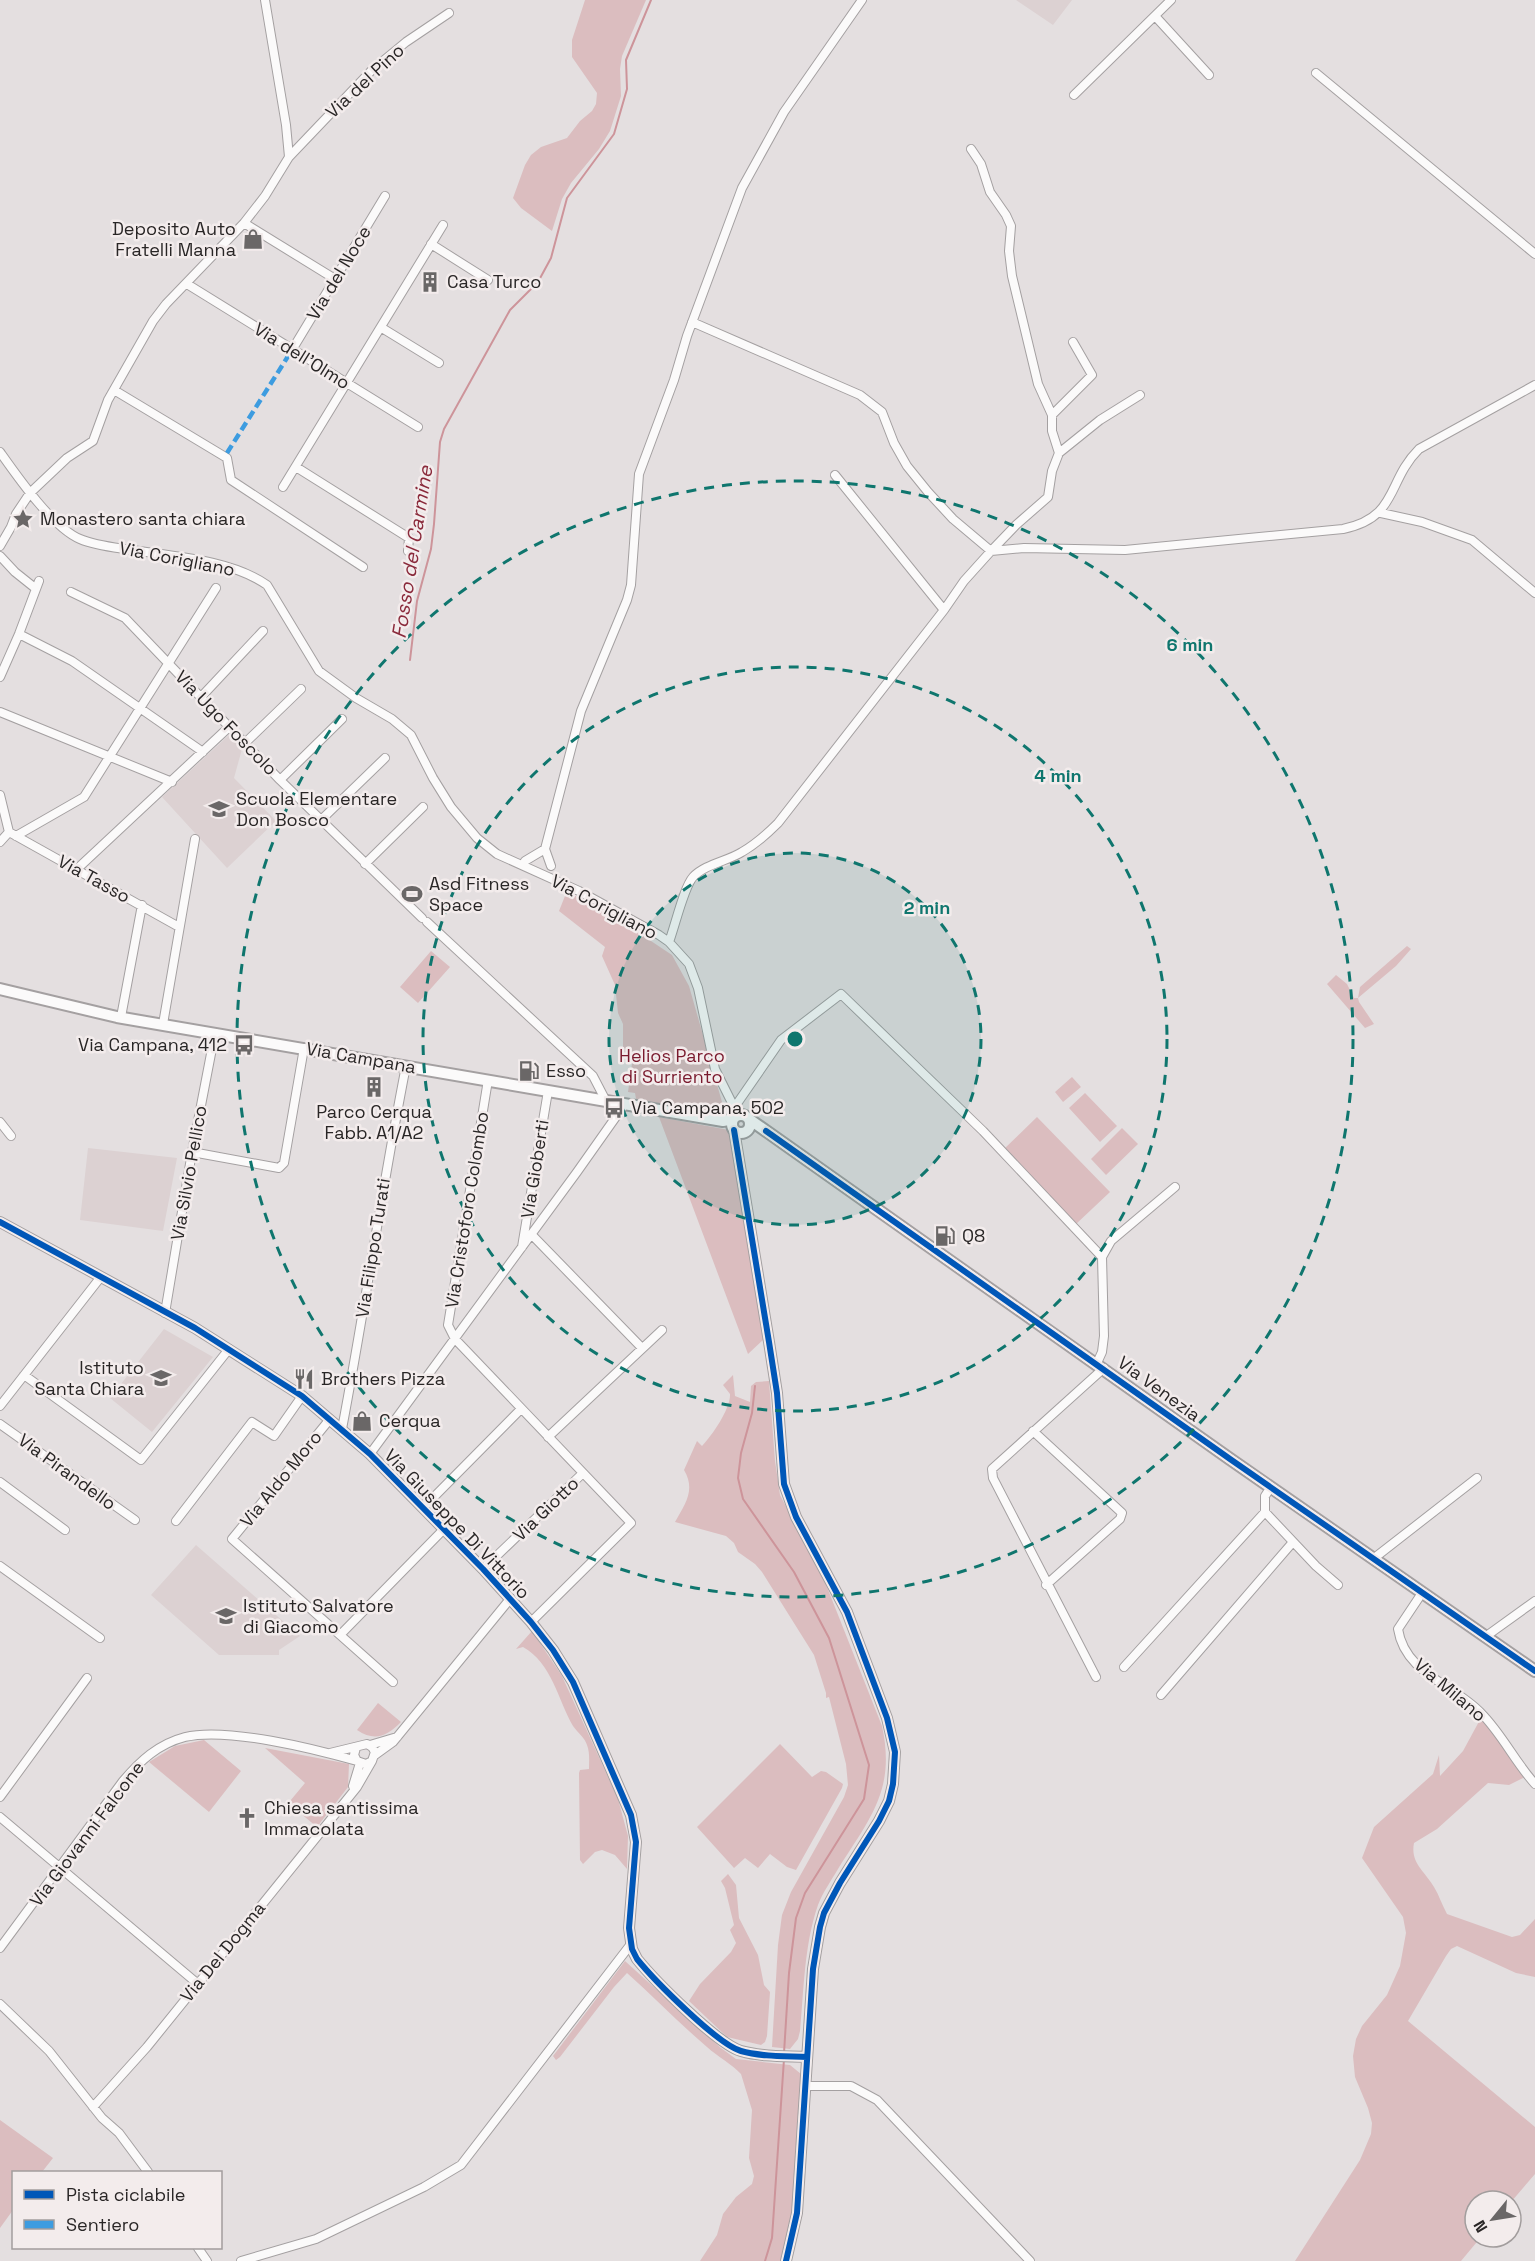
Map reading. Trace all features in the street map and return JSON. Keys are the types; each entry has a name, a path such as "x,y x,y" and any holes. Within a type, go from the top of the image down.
{"main road":[{"name":"Via Campana","path":"0,989 30,998 121,1017 737,1122 766,1131"},
{"name":"Via Venezia","path":"766,1131 1535,1671"}],"street":[{"path":"265,0 289,157"},
{"path":"551,866 545,849 580,711 627,600 632,574 639,474 674,380 692,322 742,188 754,163 784,112 862,0"},
{"path":"1074,95 1171,0"},
{"name":"Via del Pino","path":"0,546 16,514 30,493 67,458 93,441 114,390 153,321 166,304 244,223 265,196 289,157 372,70 406,42 449,13"},
{"path":"1155,16 1209,75"},
{"path":"1316,73 1535,254"},
{"path":"971,149 981,164 990,192 1011,226 1009,250 1022,324 1038,384 1052,415 1052,431 1059,453"},
{"name":"Via del Noce","path":"292,350 385,196"},
{"path":"244,223 335,279"},
{"path":"283,487 443,225"},
{"path":"431,244 488,280"},
{"name":"Via dell'Olmo","path":"187,284 418,427"},
{"path":"692,322 860,395 882,412 894,443 907,466 953,519 991,551 1024,548 1125,550 1169,547 1360,525 1381,513 1409,459 1419,449 1535,385"},
{"path":"382,328 439,363"},
{"path":"1052,415 1092,375 1073,342"},
{"path":"114,390 226,458 231,480 363,567"},
{"path":"669,942 687,886 693,877 741,853 761,840 778,823 964,581 1016,525 1048,497 1052,471 1059,453 1100,420 1140,395"},
{"name":"Via Corigliano","path":"0,452 30,493 57,521 79,539 232,568 254,576 267,585 319,671 356,698 392,719 411,735 445,797 477,838 497,854 579,891 669,942 689,964 698,988 715,1069 737,1122"},
{"path":"296,467 409,538 408,551"},
{"path":"835,475 944,609"},
{"path":"1381,513 1422,522 1472,540 1535,593"},
{"path":"0,556 15,572 37,585 0,677"},
{"path":"0,842 84,797 111,758 216,588"},
{"name":"Via Ugo Foscolo","path":"71,592 125,618 280,780 365,864 593,1076 606,1101"},
{"path":"202,696 263,631"},
{"path":"19,634 72,661 203,752"},
{"path":"245,743 301,690"},
{"path":"0,712 172,782"},
{"path":"280,780 342,719"},
{"path":"77,869 229,727"},
{"path":"321,819 385,758"},
{"path":"0,795 12,834"},
{"path":"365,864 423,807"},
{"name":"Via Tasso","path":"12,834 179,927"},
{"path":"163,1024 195,839"},
{"path":"525,861 545,849"},
{"path":"121,1017 142,906"},
{"path":"786,2261 797,2213 813,1969 820,1927 833,1894 889,1801 893,1784 895,1752 887,1718 847,1612 796,1517 784,1484 777,1393 738,1145 737,1122 781,1040 841,994 983,1131 1101,1257"},
{"name":"Via Silvio Pellico","path":"165,1313 215,1033"},
{"path":"192,1152 279,1168 284,1163 304,1048"},
{"name":"Via Filippo Turati","path":"342,1430 374,1256 383,1185 406,1066"},
{"name":"Via Cristoforo Colombo","path":"455,1339 448,1325 488,1080"},
{"name":"Via Gioberti","path":"522,1248 548,1091"},
{"path":"370,1454 628,1104"},
{"path":"0,1122 11,1136"},
{"path":"1096,1677 1046,1585 993,1478 992,1469 1100,1366 1104,1336 1101,1257 1111,1241 1174,1187"},
{"name":"Via Giuseppe Di Vittorio","path":"0,1222 229,1349 302,1396 370,1454 483,1569 531,1622 553,1650 573,1682 631,1815 636,1842 629,1928 631,1944 637,1959 644,1969 723,2042 741,2051 807,2057"},
{"path":"532,1235 642,1348"},
{"path":"1,1405 100,1278"},
{"path":"548,1437 662,1330"},
{"path":"455,1339 631,1523 531,1622"},
{"path":"24,1376 141,1460 229,1349"},
{"path":"176,1521 252,1422 274,1436 302,1396"},
{"path":"423,1508 521,1409"},
{"name":"Via Aldo Moro","path":"330,1419 232,1539 341,1634"},
{"name":"Via Pirandello","path":"0,1424 135,1520"},
{"path":"1033,1431 1122,1513 1120,1519 1046,1585"},
{"name":"Via Giotto","path":"483,1569 583,1473"},
{"path":"1373,1559 1477,1478"},
{"path":"0,1482 65,1530"},
{"path":"1124,1667 1265,1512 1266,1496 1271,1487"},
{"path":"1265,1512 1338,1585"},
{"path":"393,1682 341,1634 444,1529"},
{"path":"1161,1695 1293,1542"},
{"path":"0,1566 100,1638"},
{"name":"Via Milano","path":"1422,1593 1398,1629 1399,1639 1404,1649 1426,1673 1479,1710 1535,1784"},
{"path":"374,1758 374,1749 370,1745 364,1743 356,1748 354,1755 359,1762 366,1764 387,1749 510,1599"},
{"path":"1485,1637 1535,1601"},
{"path":"0,1797 87,1678"},
{"name":"Via Giovanni Falcone","path":"0,1948 123,1781 153,1752 171,1742 200,1735 237,1736 329,1753 359,1762"},
{"path":"370,1745 397,1737"},
{"name":"Via Giovanni Falcone","path":"329,1753 356,1748"},
{"name":"Via Del Dogma","path":"93,2107 147,2047 198,1984 365,1775 374,1758"},
{"path":"350,1793 359,1762"},
{"path":"0,1817 198,1984"},
{"path":"241,2261 316,2239 424,2187 461,2165 471,2155 624,1950 631,1944"},
{"path":"0,2004 49,2050 93,2107 119,2133 147,2171"},
{"path":"807,2086 851,2086 877,2100 1030,2261"}],"shaded area":[{"path":"1016,0 1072,0 1053,25"},
{"name":"Scuola Elementare Don Bosco","path":"229,735 242,749 234,778 276,821 227,868 162,797"},
{"path":"88,1148 177,1158 163,1231 80,1220"},
{"name":"Istituto Santa Chiara","path":"164,1329 213,1357 152,1432 110,1398"},
{"name":"Istituto Salvatore di Giacomo","path":"196,1545 300,1636 279,1650 279,1655 219,1655 151,1595"}],"green space":[{"path":"585,0 646,0 622,56 621,96 610,131 599,149 571,183 562,199 552,231 521,208 513,198 531,155 541,147 567,138 596,104 597,93 572,57 572,40"},
{"name":"Helios Parco di Surriento","path":"567,891 672,955 689,986 726,1116 636,1099 635,1093 628,1092 633,1057 623,1053 623,1024 618,1013 615,985 602,956 605,947 559,911"},
{"path":"1407,946 1411,949 1396,966 1358,998 1360,987"},
{"path":"431,951 450,967 418,1003 400,987"},
{"path":"1336,975 1347,984 1354,998 1358,998 1374,1024 1365,1028 1327,984"},
{"path":"1072,1077 1081,1087 1063,1102 1055,1092"},
{"path":"1085,1093 1117,1126 1100,1142 1069,1108"},
{"path":"659,1117 729,1130 764,1339 748,1354"},
{"path":"1037,1117 1110,1192 1075,1225 1003,1150"},
{"path":"1122,1128 1138,1144 1106,1175 1091,1159"},
{"path":"733,1375 735,1396 750,1402 751,1386 756,1382 769,1381 780,1495 825,1582 882,1726 885,1748 886,1768 877,1802 870,1818 827,1887 813,1920 807,1952 800,2031 798,2039 790,2049 772,2047 782,1915 791,1892 844,1797 848,1785 846,1764 829,1697 826,1698 814,1655 762,1572 738,1552 734,1543 726,1536 675,1522 688,1497 689,1484 684,1470 697,1441 702,1446 716,1429 724,1414 730,1394 723,1385"},
{"path":"532,1631 562,1676 618,1799 628,1836 627,1869 615,1855 602,1850 595,1852 583,1864 580,1860 579,1773 580,1770 589,1769 589,1751 585,1740 573,1726 541,1662 523,1647 516,1649"},
{"path":"378,1703 401,1722 391,1731 380,1736 363,1734 357,1730"},
{"path":"1482,1716 1525,1777 1509,1785 1488,1783 1437,1829 1414,1843 1414,1856 1436,1890 1447,1914 1512,1937 1520,1935 1535,1919 1535,1977 1516,1973 1457,1946 1451,1949 1446,1956 1408,2021 1535,2127 1535,2174 1522,2189 1463,2189 1463,2249 1471,2249 1461,2261 1295,2261 1360,2160 1371,2134 1372,2123 1355,2077 1353,2056 1356,2039 1362,2026 1387,1995 1400,1966 1406,1933 1403,1917 1362,1858 1374,1827 1433,1774 1439,1755 1440,1776 1463,1751"},
{"path":"204,1740 241,1771 209,1812 149,1762 175,1746"},
{"path":"780,1744 812,1777 821,1771 826,1772 843,1784 842,1788 796,1870 787,1867 770,1854 758,1868 745,1858 734,1868 697,1827"},
{"path":"265,1748 349,1764 348,1787 317,1827 294,1808 290,1811 285,1807 305,1783"},
{"path":"728,1874 736,1885 739,1918 758,1955 764,1985 770,1992 767,2036 761,2045 727,2037 689,2001 700,1984 731,1952 736,1943 730,1930 734,1925 725,1888 721,1881"},
{"path":"625,1961 736,2059 790,2065 801,2074 792,2213 781,2261 700,2261 717,2235 723,2214 736,2197 752,2184 754,2176 749,2158 752,2110 741,2074 738,2071 697,2038 627,1973 560,2057 556,2060 553,2056"},
{"path":"0,2120 53,2158 43,2171 12,2171 12,2211 0,2228"}],"waterway":[{"name":"Fosso del Carmine","path":"410,660 417,601 431,549 440,442 444,429 510,310 538,282 551,258 567,198 614,134 627,89 626,60 651,0"},
{"path":"755,1386 752,1413 741,1453 738,1478 743,1499 794,1572 829,1638 869,1765 864,1799 805,1893 796,1918 789,1973 784,2053"},
{"path":"765,2261 772,2238 784,2059"}],"marked path":[{"path":"227,453 292,350"}],"cycle path":[{"path":"734,1130 777,1393 784,1484 796,1517 847,1612 887,1718 895,1752 893,1784 889,1801 840,1883 824,1913 820,1927 813,1969 797,2213 786,2261"},
{"path":"766,1131 1535,1671"},
{"path":"0,1222 195,1328 302,1396 370,1454 483,1569 531,1622 553,1650 573,1682 631,1815 636,1842 629,1928 632,1949 637,1959 686,2010 730,2046 757,2054 807,2057"}],"place":[{"name":"Deposito Auto Fratelli Manna","path":"253,239"},
{"name":"Casa Turco","path":"430,282"},
{"name":"Monastero santa chiara","path":"23,519"},
{"name":"Scuola Elementare Don Bosco","path":"219,809"},
{"name":"Asd Fitness Space","path":"412,894"},
{"name":"Via Campana, 412","path":"244,1045"},
{"name":"Esso","path":"529,1071"},
{"name":"Parco Cerqua Fabb. A1/A2","path":"374,1087"},
{"name":"Via Campana, 502","path":"614,1108"},
{"name":"Q8","path":"945,1236"},
{"name":"Istituto Santa Chiara","path":"161,1378"},
{"name":"Brothers Pizza","path":"304,1379"},
{"name":"Cerqua","path":"362,1421"},
{"name":"Istituto Salvatore di Giacomo","path":"226,1616"},
{"name":"Chiesa santissima Immacolata","path":"247,1818"}]}
